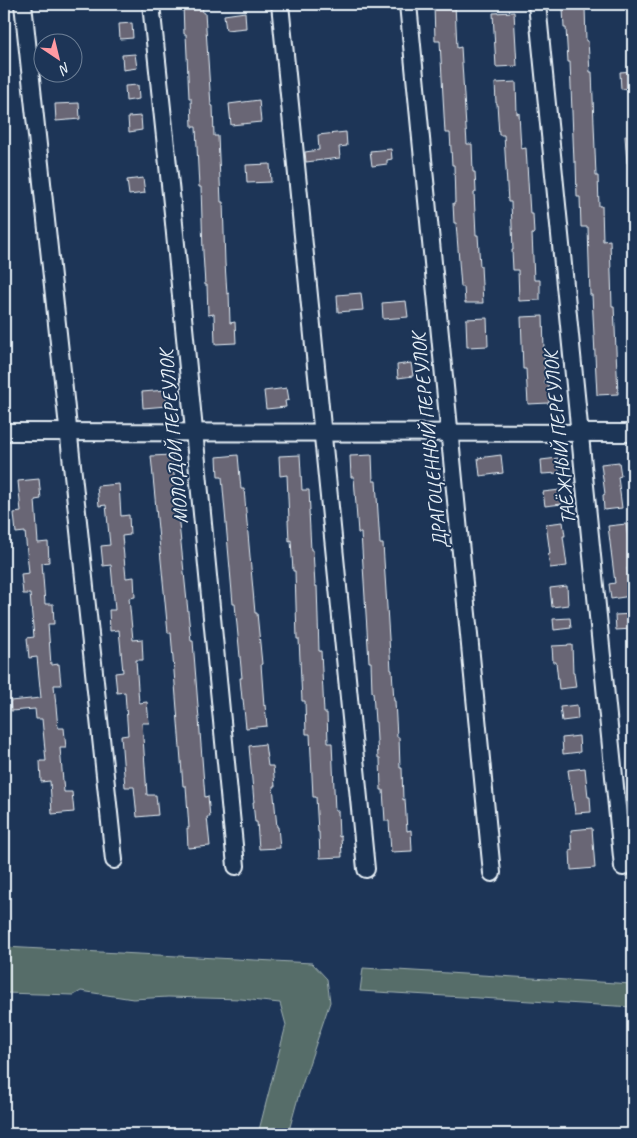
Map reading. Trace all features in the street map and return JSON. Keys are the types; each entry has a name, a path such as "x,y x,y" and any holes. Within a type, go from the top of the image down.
{"street":[{"path":"23,4 114,860"},
{"name":"МОЛОДОЙ ПЕРЕУЛОК","path":"151,4 236,866"},
{"path":"280,4 366,869"},
{"name":"ДРАГОЦЕННЫЙ ПЕРЕУЛОК","path":"408,4 492,873"},
{"name":"ТАЁЖНЫЙ ПЕРЕУЛОК","path":"537,4 623,867"},
{"path":"4,432 633,434"}],"green space":[{"path":"4,947 312,963 327,979 330,1002 299,1094 288,1134 258,1134 286,1025 280,1003 241,999 168,997 133,999 81,991 74,995 4,993"},
{"path":"363,968 633,984 633,1007 360,991"}],"building":[{"path":"183,4 202,4 203,13 205,13 214,136 218,136 227,294 229,293 230,323 235,322 236,343 215,344 214,314 208,315 203,252 201,187 199,187 196,127 192,127 191,98 189,98"},
{"path":"434,4 455,4 457,48 461,47 467,144 472,144 473,172 475,172 476,235 478,235 483,303 465,303 464,287 461,287 456,223 454,223 454,165 452,165 450,133 445,133 440,41 435,41"},
{"path":"585,7 586,41 588,41 590,72 592,72 599,206 602,206 603,241 610,240 618,394 597,395 592,295 590,295 588,227 581,227 580,197 577,197 576,162 574,162 570,62 568,62 563,8"},
{"path":"245,12 246,28 226,30 224,15"},
{"path":"514,12 517,66 496,67 493,13"},
{"path":"132,23 133,38 120,39 119,24"},
{"path":"135,54 137,68 123,70 122,55"},
{"path":"633,71 633,88 621,89 620,72"},
{"path":"516,82 521,149 526,148 530,214 533,214 534,280 540,280 540,300 519,301 518,270 513,270 511,202 508,202 504,135 499,135 495,83"},
{"path":"138,85 139,99 126,101 125,86"},
{"path":"259,100 261,122 231,125 229,104"},
{"path":"79,103 80,119 56,121 55,104"},
{"path":"141,116 142,130 129,132 128,117"},
{"path":"346,132 347,146 339,147 340,158 306,162 305,152 319,150 318,135"},
{"path":"625,136 633,136 633,163 627,163"},
{"path":"391,149 392,159 387,160 387,164 372,166 370,151"},
{"path":"270,164 271,182 247,183 246,165"},
{"path":"143,178 145,193 129,195 127,180"},
{"path":"361,293 363,310 338,312 337,295"},
{"path":"406,301 408,317 383,319 382,303"},
{"path":"543,316 545,383 548,382 549,403 528,404 526,369 523,369 521,317"},
{"path":"487,318 488,346 467,347 466,319"},
{"path":"411,363 413,376 398,378 397,365"},
{"path":"287,388 289,400 285,401 286,407 266,409 264,391"},
{"path":"166,390 167,406 143,408 142,392"},
{"path":"172,455 191,641 193,641 205,797 208,796 210,817 207,817 210,846 188,848 187,828 189,828 186,786 183,786 171,633 168,633 151,456"},
{"path":"238,455 241,489 244,489 267,726 246,728 222,477 218,477 217,457"},
{"path":"300,455 302,490 309,490 311,550 313,550 315,586 317,586 319,651 321,651 324,713 327,713 328,743 332,743 335,811 338,811 342,857 320,858 316,797 313,797 310,734 306,734 305,701 302,701 299,639 297,639 295,571 293,571 291,540 289,541 287,475 280,476 279,456"},
{"path":"372,455 373,481 376,481 380,544 383,544 391,670 397,737 399,737 400,768 402,768 403,800 405,799 407,831 411,830 412,851 391,852 389,821 385,821 383,790 381,790 371,662 369,662 361,533 358,533 354,477 351,477 350,456"},
{"path":"501,455 503,473 480,476 478,458"},
{"path":"558,458 559,473 542,474 541,460"},
{"path":"619,462 621,476 618,477 622,508 604,510 603,495 605,494 601,464"},
{"path":"39,479 41,499 35,500 38,543 48,542 49,562 42,563 45,604 53,604 54,624 48,624 51,665 59,664 61,685 54,685 58,728 64,728 66,748 60,748 64,792 72,792 74,812 52,814 50,781 41,782 40,761 46,761 42,719 36,719 35,709 11,711 10,701 41,698 37,657 29,658 27,638 34,637 30,594 23,594 21,574 29,573 25,532 16,533 14,513 21,512 18,481"},
{"path":"119,484 121,516 129,515 130,535 122,536 126,578 134,577 135,597 129,598 133,640 142,639 143,660 136,660 139,703 147,702 149,723 142,723 147,795 156,795 158,815 137,817 134,787 125,787 121,736 128,735 125,692 117,693 115,673 123,672 119,630 110,631 109,610 115,610 111,565 103,566 101,546 110,545 106,505 99,506 97,486"},
{"path":"560,490 562,504 545,506 543,492"},
{"path":"563,522 567,566 550,568 546,524"},
{"path":"626,524 632,568 627,568 631,596 611,599 609,584 615,583 608,526"},
{"path":"567,586 568,605 552,607 550,588"},
{"path":"633,614 633,629 616,630 615,615"},
{"path":"570,618 571,628 554,630 553,619"},
{"path":"572,645 573,673 576,687 559,689 556,662 553,662 552,646"},
{"path":"577,705 578,719 562,721 560,707"},
{"path":"579,736 580,752 563,754 562,738"},
{"path":"265,744 268,766 273,766 275,786 273,786 280,848 259,849 249,746"},
{"path":"585,768 591,812 575,813 568,770"},
{"path":"592,828 595,868 571,870 571,830"}]}
